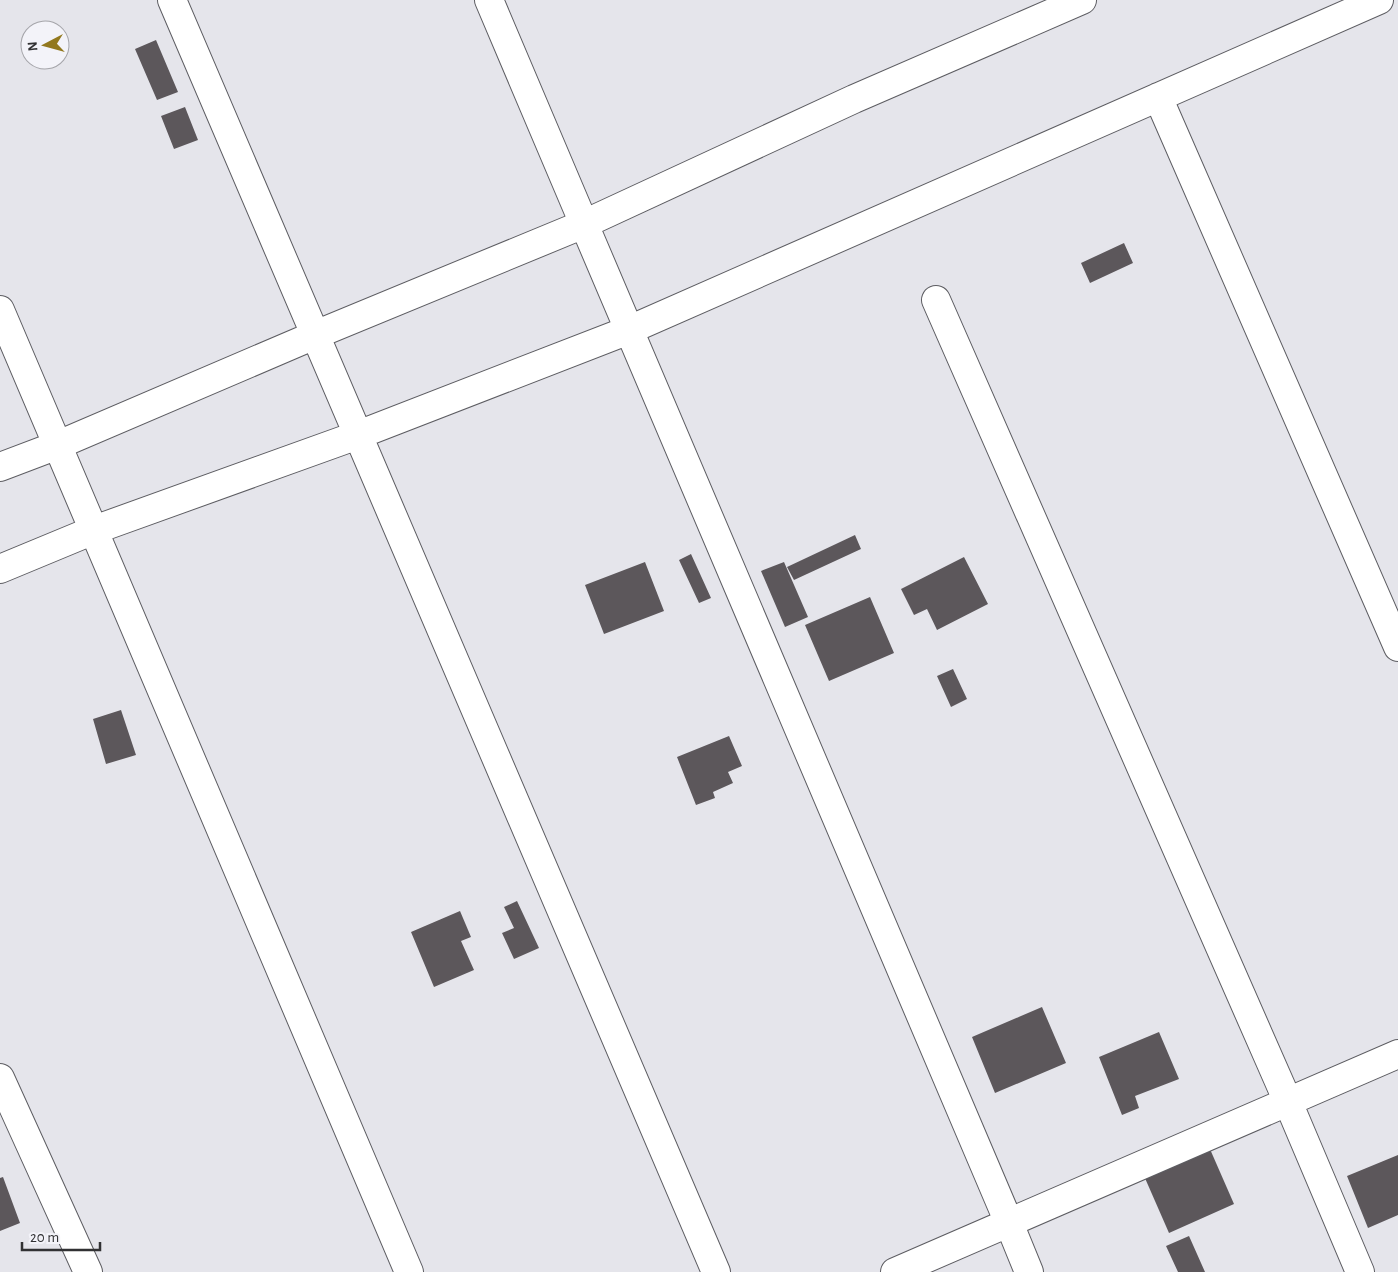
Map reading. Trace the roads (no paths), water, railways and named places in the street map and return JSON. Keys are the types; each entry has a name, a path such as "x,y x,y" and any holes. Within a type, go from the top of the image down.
{"street":[{"path":"172,0 716,1272"},
{"path":"489,0 1009,1223 1028,1272"},
{"path":"0,467 58,445 315,335 584,224 854,99 1082,0"},
{"path":"0,569 94,530 358,435 629,330 1379,0"},
{"path":"1158,97 1398,647"},
{"path":"936,300 1288,1102 1360,1272"},
{"path":"0,310 409,1272"},
{"path":"895,1272 1398,1054"},
{"path":"0,1078 88,1272"}]}
